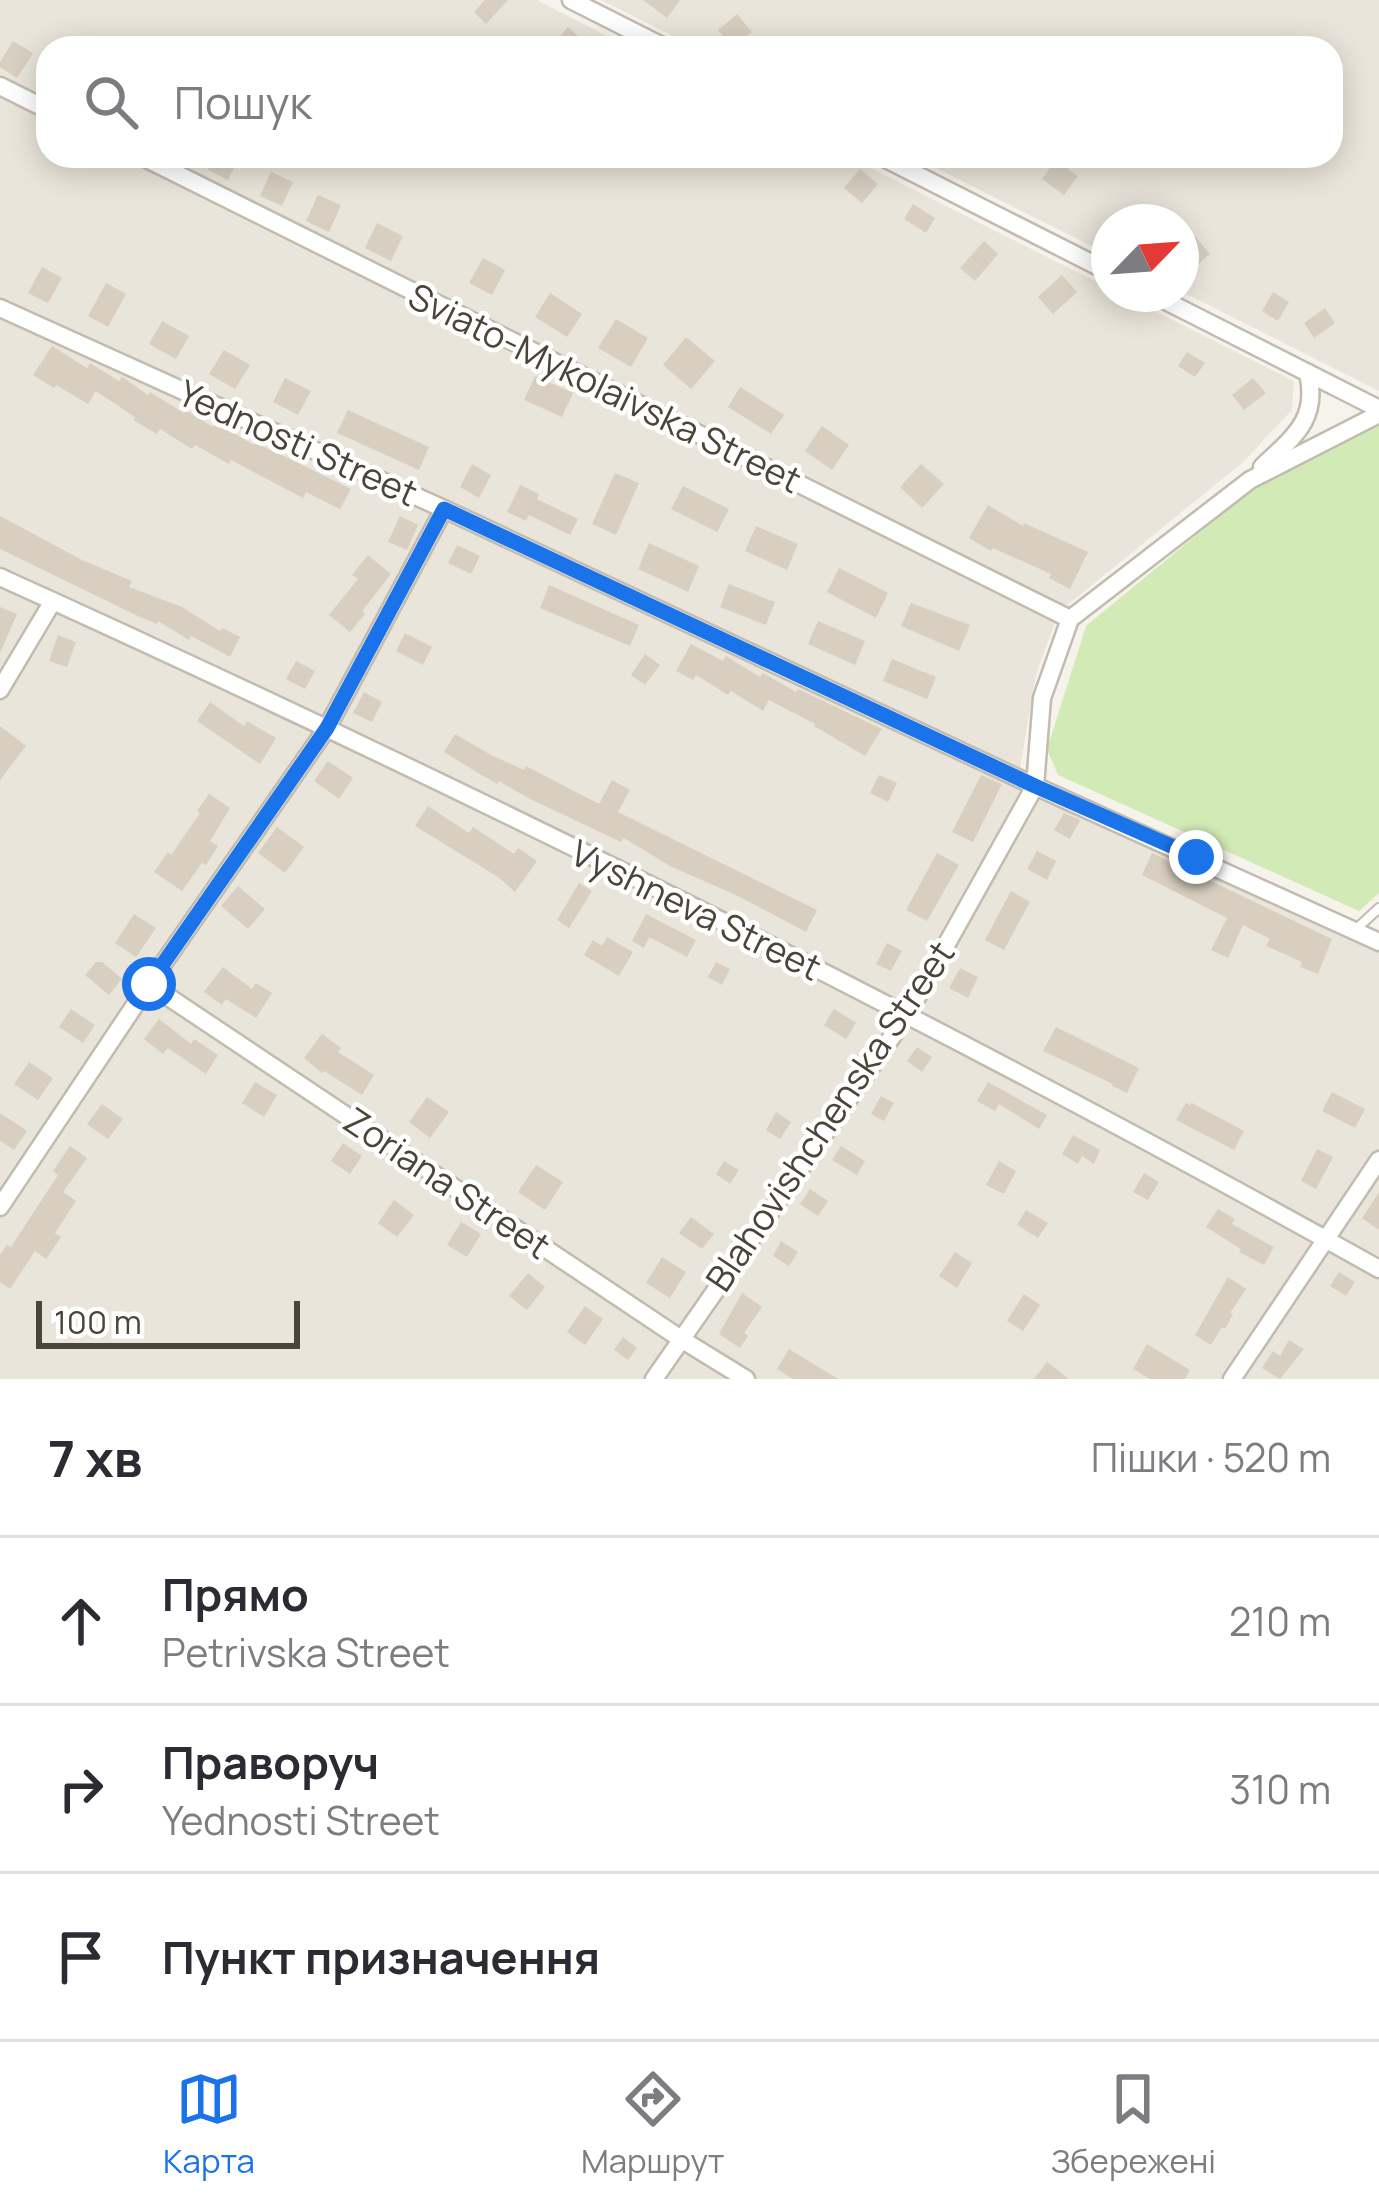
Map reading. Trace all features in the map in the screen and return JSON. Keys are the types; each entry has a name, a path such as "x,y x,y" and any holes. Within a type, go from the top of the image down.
{"street":[{"path":"571,0 642,36"},
{"path":"0,86 36,104"},
{"name":"Sviato-Mykolaivska Street","path":"165,168 1070,620"},
{"path":"904,168 1091,263"},
{"name":"Yednosti Street","path":"0,308 1379,942"},
{"path":"1188,312 1379,411"},
{"path":"1035,786 1042,698 1070,620 1250,480 1296,434 1309,413 1308,373"},
{"path":"1250,480 1379,411"},
{"path":"0,1207 327,728 444,509"},
{"name":"Vyshneva Street","path":"0,577 327,728 907,1015 1379,1269"},
{"path":"0,690 53,601"},
{"name":"Blahovishchenska Street","path":"654,1379 907,1015 1035,786"},
{"name":"Zoriana Street","path":"149,984 746,1379"},
{"path":"1232,1379 1379,1160"}],"lane":[{"path":"1354,931 1379,908"}],"shaded area":[{"path":"0,0 537,0 607,36 36,36 36,168 870,168 1091,279 1091,312 1157,312 1294,381 1292,410 1242,463 1059,612 1036,674 1017,786 1379,950 1379,1379 0,1379"},
{"path":"601,0 1379,0 1379,391 1199,300 1199,204 1091,204 1091,246 936,168 1343,168 1343,36 673,36"}],"green space":[{"path":"1379,426 1379,893 1359,911 1058,775 1047,749 1086,626 1262,481"}],"building":[{"path":"485,0 508,0 486,24 474,12"},
{"path":"643,0 680,0 667,18"},
{"path":"737,14 752,32 723,36 718,30"},
{"path":"13,41 33,53 17,78 0,67"},
{"path":"209,168 234,168 228,180"},
{"path":"1050,168 1067,168 1078,176 1064,195 1042,179"},
{"path":"860,169 878,184 862,203 844,188"},
{"path":"271,172 293,182 282,206 260,196"},
{"path":"318,195 341,205 329,232 306,221"},
{"path":"913,204 935,218 926,233 904,219"},
{"path":"377,223 403,236 391,261 365,248"},
{"path":"984,241 998,254 975,281 960,268"},
{"path":"1199,241 1210,254 1199,263"},
{"path":"483,258 505,270 492,295 469,283"},
{"path":"42,267 62,278 48,303 28,293"},
{"path":"1062,275 1077,292 1053,314 1038,297"},
{"path":"106,283 126,294 108,327 88,316"},
{"path":"1273,292 1289,302 1278,321 1262,311"},
{"path":"550,293 582,314 567,337 535,317"},
{"path":"1325,308 1335,323 1314,338 1304,323"},
{"path":"616,319 648,338 631,367 598,348"},
{"path":"162,321 189,336 176,359 149,344"},
{"path":"686,337 715,361 691,389 663,365"},
{"path":"52,346 87,368 90,363 119,381 122,377 184,413 213,427 216,423 351,489 340,509 306,492 303,498 231,460 229,464 195,445 192,449 160,429 157,434 96,391 88,404 54,388 33,375"},
{"path":"224,350 250,365 235,389 209,374"},
{"path":"1187,352 1205,363 1195,377 1178,366"},
{"path":"535,376 573,393 562,417 524,400"},
{"path":"285,378 311,391 298,415 273,402"},
{"path":"1253,378 1266,393 1244,410 1232,395"},
{"path":"740,387 784,415 771,434 728,407"},
{"path":"348,410 429,447 419,470 337,433"},
{"path":"822,426 849,445 832,470 805,451"},
{"path":"472,464 491,475 479,498 460,487"},
{"path":"921,464 944,484 922,508 900,487"},
{"path":"615,473 639,483 616,535 592,524"},
{"path":"520,485 578,519 570,535 529,515 526,521 507,512"},
{"path":"683,486 729,509 717,532 671,509"},
{"path":"988,505 1023,526 1088,552 1070,589 1049,578 1051,574 969,538"},
{"path":"0,516 132,581 129,587 240,637 230,657 0,549"},
{"path":"400,516 418,525 407,550 388,542"},
{"path":"756,526 798,544 787,570 745,551"},
{"path":"649,543 699,566 688,592 638,569"},
{"path":"457,545 480,556 471,574 448,563"},
{"path":"368,555 391,574 350,632 329,615 358,579 352,575"},
{"path":"839,568 888,593 876,618 827,592"},
{"path":"729,584 775,602 766,625 720,607"},
{"path":"549,585 639,625 630,646 540,608"},
{"path":"911,603 970,625 959,651 901,626"},
{"path":"0,607 17,614 0,653"},
{"path":"818,621 865,641 855,665 808,644"},
{"path":"405,633 432,647 423,665 396,651"},
{"path":"58,635 76,642 67,667 49,661"},
{"path":"691,644 882,729 865,756 769,700 763,711 696,675 693,680 676,671"},
{"path":"645,654 660,665 645,685 631,675"},
{"path":"892,659 936,677 927,699 883,681"},
{"path":"296,661 315,671 305,689 286,679"},
{"path":"364,692 382,702 372,722 353,713"},
{"path":"210,702 244,726 247,721 276,738 260,764 197,721"},
{"path":"0,726 26,746 0,780"},
{"path":"455,734 599,804 612,780 630,790 618,812 817,910 806,932 670,866 624,838 621,842 483,776 444,752"},
{"path":"328,761 353,778 339,799 314,781"},
{"path":"879,775 897,783 888,802 870,793"},
{"path":"981,775 1002,784 973,842 952,832"},
{"path":"209,794 230,808 210,841 218,846 182,891 154,872 168,852 171,855"},
{"path":"428,806 469,833 473,827 514,854 518,848 537,861 515,892 415,826"},
{"path":"1064,813 1080,820 1070,839 1054,830"},
{"path":"277,827 304,847 285,873 258,853"},
{"path":"1037,851 1056,861 1047,880 1027,869"},
{"path":"937,853 959,865 927,921 906,910"},
{"path":"1152,853 1332,939 1318,974 1266,946 1270,939 1243,925 1228,958 1211,950 1227,918 1142,875"},
{"path":"579,883 592,891 569,928 557,920"},
{"path":"238,886 265,909 248,929 221,906"},
{"path":"1011,891 1030,902 1004,950 985,940"},
{"path":"134,914 156,928 136,957 115,943"},
{"path":"646,914 696,940 687,957 649,937 644,948 632,941"},
{"path":"607,937 633,952 619,976 584,955 593,940 602,946"},
{"path":"887,943 902,951 891,971 876,964"},
{"path":"96,962 122,979 109,995 85,975"},
{"path":"716,962 730,969 722,985 708,977"},
{"path":"223,967 252,989 256,983 272,993 256,1018 204,992"},
{"path":"960,968 978,977 968,998 949,988"},
{"path":"71,1009 95,1025 83,1043 59,1027"},
{"path":"834,1009 856,1023 846,1039 824,1025"},
{"path":"159,1019 191,1044 194,1039 218,1055 206,1074 168,1048 163,1054 144,1039"},
{"path":"1056,1027 1139,1068 1127,1093 1043,1051"},
{"path":"322,1034 341,1048 338,1052 374,1075 362,1095 304,1058"},
{"path":"917,1047 932,1057 922,1072 907,1061"},
{"path":"29,1062 53,1078 38,1100 14,1084"},
{"path":"255,1082 277,1095 264,1117 242,1103"},
{"path":"988,1082 1047,1115 1039,1129 999,1104 995,1111 977,1101"},
{"path":"1332,1092 1365,1109 1355,1128 1322,1111"},
{"path":"881,1096 894,1103 884,1121 871,1114"},
{"path":"427,1097 449,1112 430,1138 409,1122"},
{"path":"1186,1103 1244,1131 1234,1150 1176,1120"},
{"path":"102,1104 123,1119 108,1139 87,1124"},
{"path":"776,1112 791,1122 780,1139 766,1130"},
{"path":"0,1113 27,1131 14,1150 0,1141"},
{"path":"1073,1135 1100,1150 1094,1164 1082,1156 1078,1164 1062,1154"},
{"path":"343,1143 362,1156 350,1174 331,1161"},
{"path":"70,1146 87,1158 63,1192 76,1201 55,1233 61,1237 46,1259 35,1251 10,1289 0,1282 0,1255 7,1245 11,1247 58,1175 53,1171"},
{"path":"841,1146 865,1161 857,1175 832,1160"},
{"path":"1317,1149 1333,1157 1316,1189 1301,1181"},
{"path":"724,1161 739,1170 730,1184 716,1174"},
{"path":"999,1161 1016,1171 1004,1194 986,1185"},
{"path":"536,1165 563,1182 545,1210 518,1192"},
{"path":"1144,1173 1159,1182 1148,1200 1133,1192"},
{"path":"810,1189 828,1201 818,1216 800,1204"},
{"path":"1379,1192 1379,1230 1362,1218"},
{"path":"394,1200 414,1215 397,1237 378,1223"},
{"path":"1218,1209 1235,1219 1232,1224 1274,1247 1264,1265 1206,1227"},
{"path":"1026,1210 1048,1223 1038,1238 1017,1225"},
{"path":"691,1217 714,1234 702,1249 679,1233"},
{"path":"461,1222 481,1234 467,1257 447,1245"},
{"path":"781,1241 798,1252 789,1266 773,1256"},
{"path":"955,1252 972,1263 957,1288 939,1276"},
{"path":"662,1257 686,1272 670,1298 646,1283"},
{"path":"1339,1272 1355,1282 1346,1296 1330,1286"},
{"path":"528,1273 545,1287 527,1310 509,1296"},
{"path":"1228,1277 1246,1289 1211,1345 1195,1335"},
{"path":"742,1293 762,1307 740,1348 719,1334"},
{"path":"1024,1294 1040,1305 1023,1331 1007,1321"},
{"path":"585,1306 603,1319 585,1345 567,1332"},
{"path":"623,1337 637,1348 628,1360 614,1350"},
{"path":"1289,1340 1304,1349 1280,1379 1262,1368 1273,1351 1280,1356"},
{"path":"1147,1344 1190,1370 1185,1379 1150,1379 1133,1369"},
{"path":"789,1349 838,1379 793,1379 777,1369"},
{"path":"1047,1362 1069,1379 1034,1379"}],"route":[{"path":"149,984 327,728 444,509 1196,857"}]}
